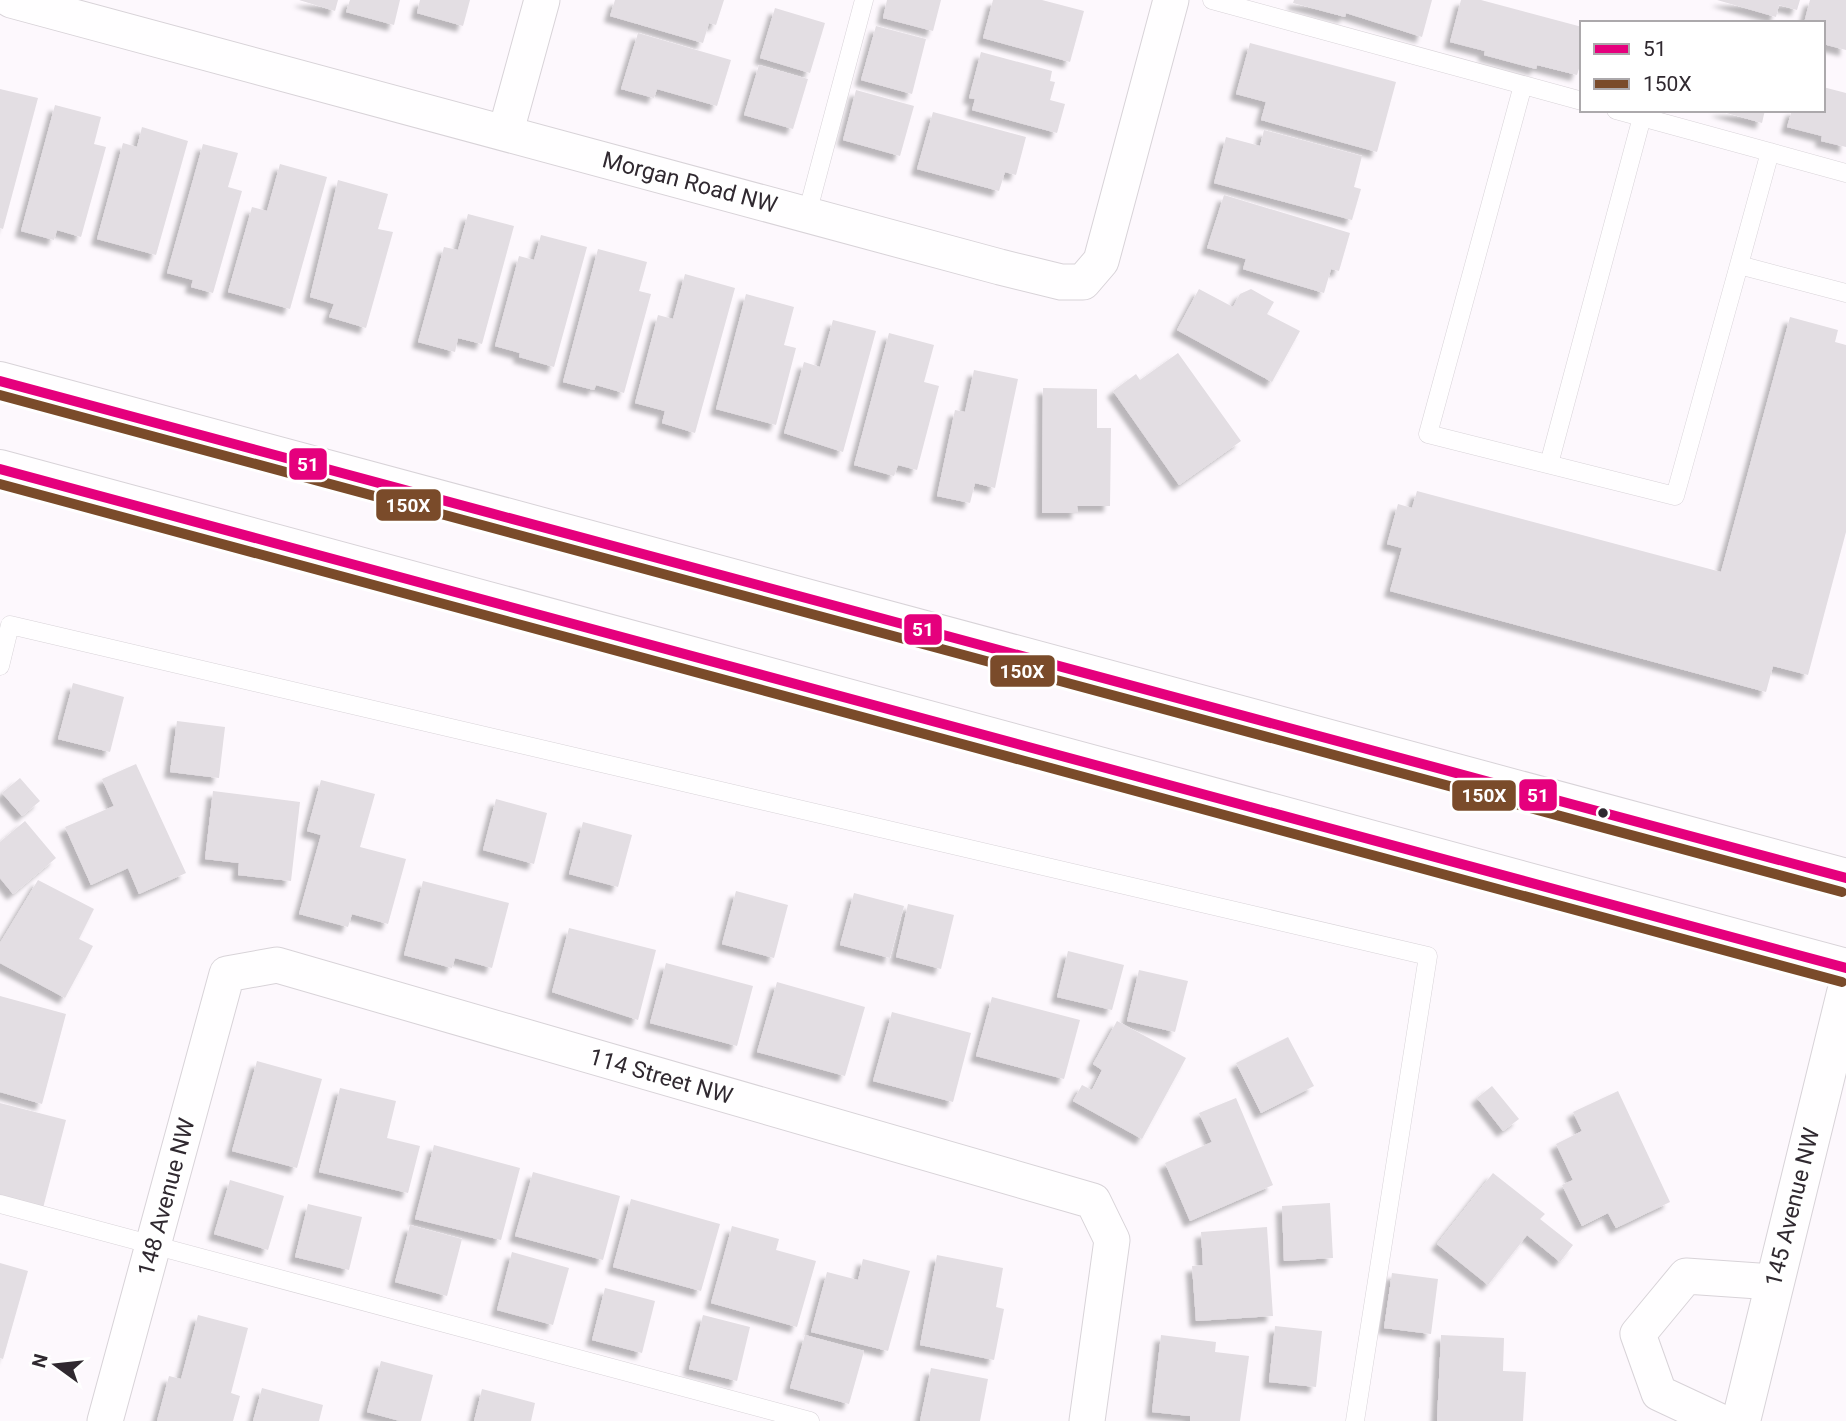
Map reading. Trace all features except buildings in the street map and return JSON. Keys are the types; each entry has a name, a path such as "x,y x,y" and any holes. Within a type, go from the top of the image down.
{"main road":[{"path":"0,381 1846,878"},
{"path":"0,469 1846,968"},
{"name":"145 Avenue NW","path":"1741,1421 1846,993"}],"street":[{"name":"Morgan Road NW","path":"11,0 1061,282 1083,282 1101,261 1171,0"},
{"path":"506,131 542,0"},
{"name":"114 Street NW","path":"227,974 277,965 1094,1201 1112,1240 1087,1421"},
{"name":"148 Avenue NW","path":"105,1421 227,974"},
{"path":"1719,1421 1659,1393 1638,1334 1686,1276 1773,1282"}],"lane":[{"path":"807,214 864,0"},
{"path":"1212,0 1580,100"},
{"path":"1523,85 1428,434 1675,496 1770,152"},
{"path":"1623,112 1846,173"},
{"path":"1549,464 1642,117"},
{"path":"1739,265 1846,293"},
{"path":"0,666 10,625 1428,956 1355,1421"},
{"path":"0,1204 810,1421"}],"transit line":[{"name":"51","path":"0,381 1846,878"},
{"name":"150X","path":"0,395 1842,892"},
{"name":"51","path":"0,469 1846,968"},
{"name":"150X","path":"0,484 1842,982"}]}
